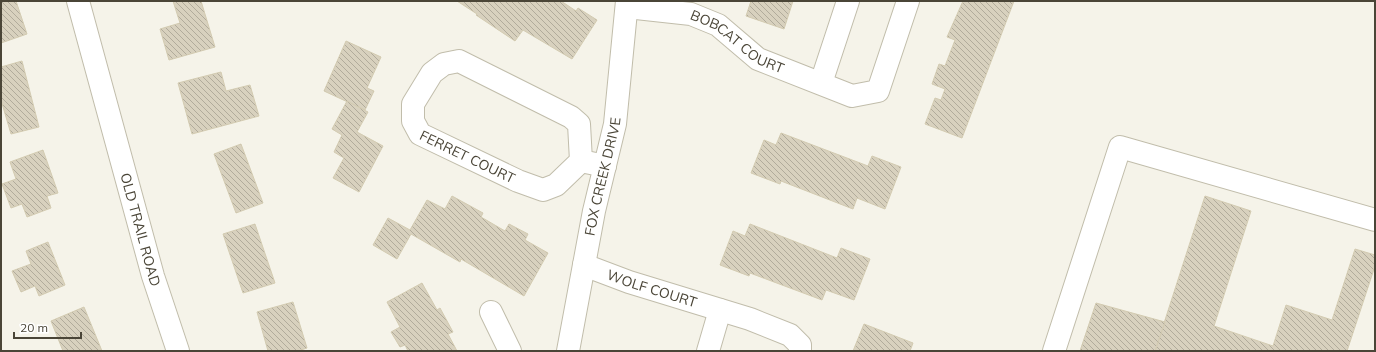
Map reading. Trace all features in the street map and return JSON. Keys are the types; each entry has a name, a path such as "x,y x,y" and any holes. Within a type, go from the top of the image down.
{"street":[{"name":"OLD TRAIL ROAD","path":"78,1 153,276 178,351"},
{"path":"821,83 848,1"},
{"name":"BOBCAT COURT","path":"627,4 691,14 718,25 758,58 852,96 878,91 908,1"},
{"name":"FOX CREEK DRIVE","path":"568,351 584,265 615,124 627,4"},
{"name":"FERRET COURT","path":"459,61 571,117 579,124 581,161 556,185 543,190 518,181 420,134 413,121 413,104 432,73 444,64 459,61"},
{"path":"1054,351 1120,148 1375,220"},
{"path":"581,161 605,166"},
{"name":"WOLF COURT","path":"584,265 629,282 720,310 790,335 800,345 800,351"},
{"path":"708,351 720,310"},
{"path":"491,312 510,351"}],"building":[{"path":"1,1 16,1 27,34 1,43"},
{"path":"173,1 201,1 215,47 169,60 160,29 180,23"},
{"path":"457,1 561,1 576,11 578,8 597,20 572,59 523,30 515,41"},
{"path":"751,1 793,1 784,29 746,16"},
{"path":"963,1 1014,1 962,138 925,124 935,98 941,100 945,89 932,84 939,64 945,66 955,40 947,37"},
{"path":"346,41 381,57 367,88 374,91 365,110 324,91"},
{"path":"22,61 39,127 11,134 1,100 1,67"},
{"path":"221,72 226,91 250,85 259,116 192,134 178,83"},
{"path":"347,101 368,112 357,132 383,146 359,192 333,178 344,158 334,152 342,135 332,129"},
{"path":"781,133 868,166 872,156 901,167 885,209 857,198 853,209 781,181 780,184 751,173 764,140 776,145"},
{"path":"241,144 263,203 236,213 214,154"},
{"path":"43,150 58,193 47,196 51,208 27,217 22,204 11,208 2,184 16,179 10,162"},
{"path":"452,196 483,213 481,217 505,231 509,224 528,234 525,240 548,253 524,296 461,259 460,262 411,234 397,259 373,245 388,218 410,230 427,200 445,209"},
{"path":"1205,196 1251,211 1214,326 1273,346 1286,305 1332,320 1355,249 1375,255 1375,266 1347,351 1155,351"},
{"path":"255,224 275,283 243,293 223,234"},
{"path":"750,224 837,258 841,248 870,259 854,300 826,290 822,300 750,273 749,276 720,265 733,231 745,236"},
{"path":"48,242 65,285 39,296 35,286 21,292 12,271 31,264 26,251"},
{"path":"422,283 437,310 440,308 453,332 448,334 457,351 408,351 405,345 400,347 391,332 400,327 387,302"},
{"path":"293,302 307,348 298,351 268,351 257,312"},
{"path":"1096,303 1165,322 1155,351 1080,351"},
{"path":"84,307 102,351 63,351 51,321"},
{"path":"864,324 913,343 910,351 853,351"}]}
